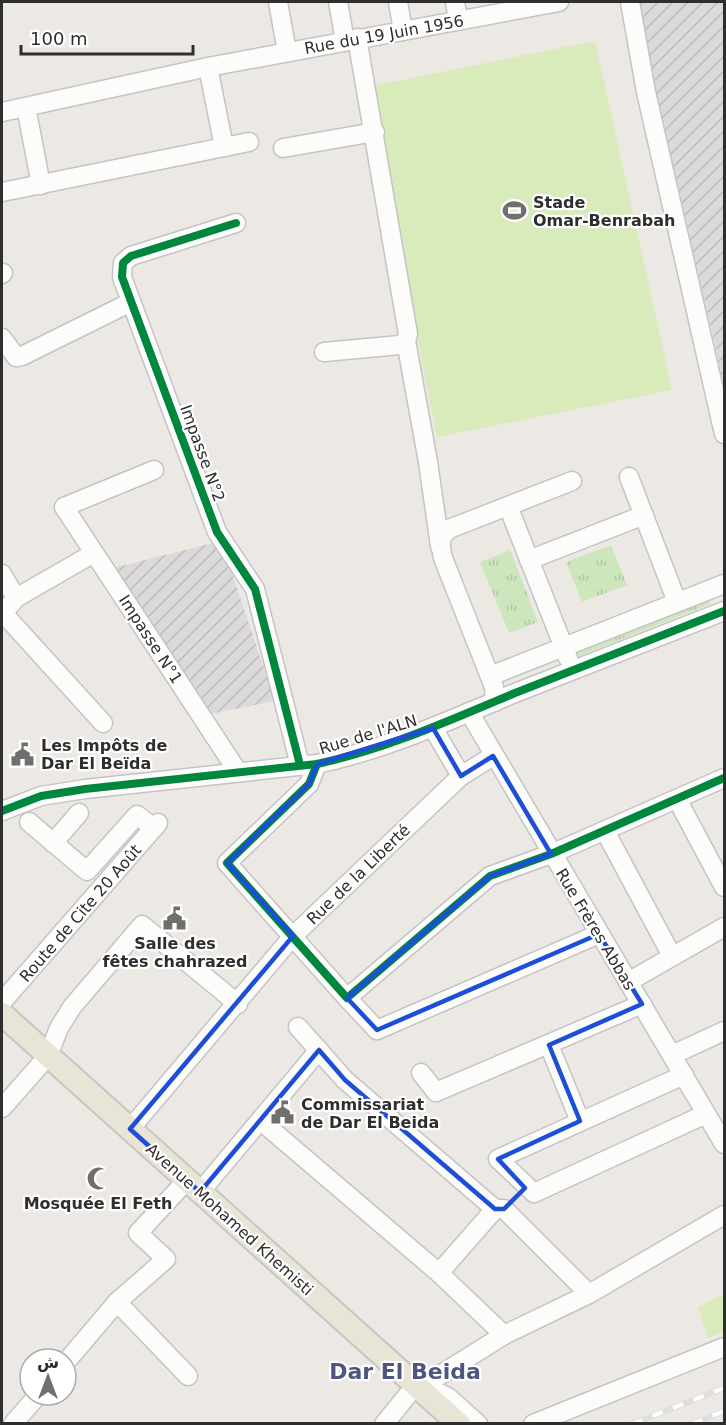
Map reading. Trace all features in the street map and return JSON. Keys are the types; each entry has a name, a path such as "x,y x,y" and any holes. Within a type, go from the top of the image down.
{"main road":[{"name":"Avenue Mohamed Khemisti","path":"2,1014 459,1424"}],"street":[{"path":"278,2 287,52"},
{"path":"338,2 351,40 375,132 440,546 490,676 495,702"},
{"path":"398,2 403,31"},
{"path":"454,2 458,21"},
{"name":"Rue du 19 Juin 1956","path":"2,112 208,67 458,21 514,6 559,2"},
{"path":"630,2 646,92 724,434"},
{"path":"208,67 224,147"},
{"path":"26,107 41,185"},
{"path":"283,148 375,132"},
{"path":"2,192 249,142"},
{"name":"Impasse N°2","path":"236,223 131,256 123,263 122,278 217,531 255,589 309,764"},
{"path":"2,338 12,354 16,357 22,356 131,302"},
{"path":"324,352 400,345 406,341"},
{"name":"Impasse N°1","path":"154,470 64,507 238,772"},
{"path":"629,477 677,602"},
{"path":"440,546 442,535 449,529 572,481"},
{"path":"508,506 572,670"},
{"path":"530,561 644,514"},
{"path":"94,553 16,598 3,613 103,723"},
{"path":"2,574 16,598"},
{"path":"490,676 724,584"},
{"name":"Rue de l'ALN","path":"2,811 41,796 85,789 309,764 352,756 433,728 572,670 724,611"},
{"name":"Rue Frères Abbas","path":"469,712 551,854 684,1075 713,1115 724,1144"},
{"path":"433,728 461,776"},
{"name":"Rue de la Liberté","path":"130,1129 238,1004 293,936 461,776 494,756"},
{"path":"309,764 309,784 227,863 377,1030 599,934"},
{"path":"347,998 490,876 551,854 724,778"},
{"path":"677,799 724,887"},
{"path":"53,843 79,813"},
{"name":"Route de Cite 20 Août","path":"2,1002 156,825 137,815 87,871"},
{"path":"29,822 105,885"},
{"path":"605,831 672,956"},
{"path":"2,1108 48,1056 59,1028 72,1007 142,925 238,1004"},
{"path":"628,982 724,927"},
{"path":"422,1073 436,1092 642,1004"},
{"path":"298,1027 345,1080 500,1209 589,1294"},
{"path":"672,1055 724,1031"},
{"path":"549,1045 580,1121"},
{"path":"78,1348 117,1302 166,1259 138,1233 194,1186 261,1121 319,1050"},
{"path":"684,1075 498,1159 525,1188 534,1193 713,1115"},
{"path":"261,1121 439,1273 504,1335"},
{"path":"439,1273 500,1209 525,1188"},
{"path":"384,1424 413,1384 504,1335 589,1294 724,1215"},
{"path":"117,1302 188,1376"},
{"path":"533,1424 724,1347"},
{"path":"413,1384 445,1424"},
{"path":"413,1384 448,1396 477,1424"},
{"path":"13,1424 28,1407"}],"highlighted area":[{"path":"433,728 461,776 493,756 551,854 490,876 347,998 377,1030 599,934 642,1004 549,1045 580,1121 498,1159 525,1188 504,1209 495,1209 345,1080 319,1050 200,1192 130,1129 293,936 227,863 309,784 317,764"}],"shaded area":[{"path":"635,2 724,2 724,387 714,341"},
{"path":"221,541 275,701 210,714 113,568"}],"green space":[{"name":"Stade Omar-Benrabah","path":"595,41 672,390 437,437 399,246 404,245 390,176 367,87"},
{"path":"611,545 627,585 582,602 566,562"},
{"path":"510,550 538,622 509,633 480,562"},
{"path":"706,595 710,604 576,657 573,648"},
{"path":"724,1294 724,1331 708,1338 698,1307"}],"railway":[{"path":"632,1424 724,1388"},
{"path":"692,1424 724,1411"}],"cycle path":[{"path":"236,223 131,256 123,263 122,277 217,532 255,589 300,765"},
{"path":"2,811 41,796 85,789 317,764 343,758 418,733 724,611"},
{"path":"317,764 309,784 227,863 347,998 490,876 551,854 724,778"}],"place":[{"name":"Stade Omar-Benrabah","path":"515,211"},
{"name":"Les Impôts de Dar El Beïda","path":"23,754"},
{"name":"Salle des fêtes chahrazed","path":"175,918"},
{"name":"Commissariat de Dar El Beida","path":"283,1113"},
{"name":"Mosquée El Feth","path":"98,1178"}],"district":[{"name":"Dar El Beida","path":"405,1371"}]}
